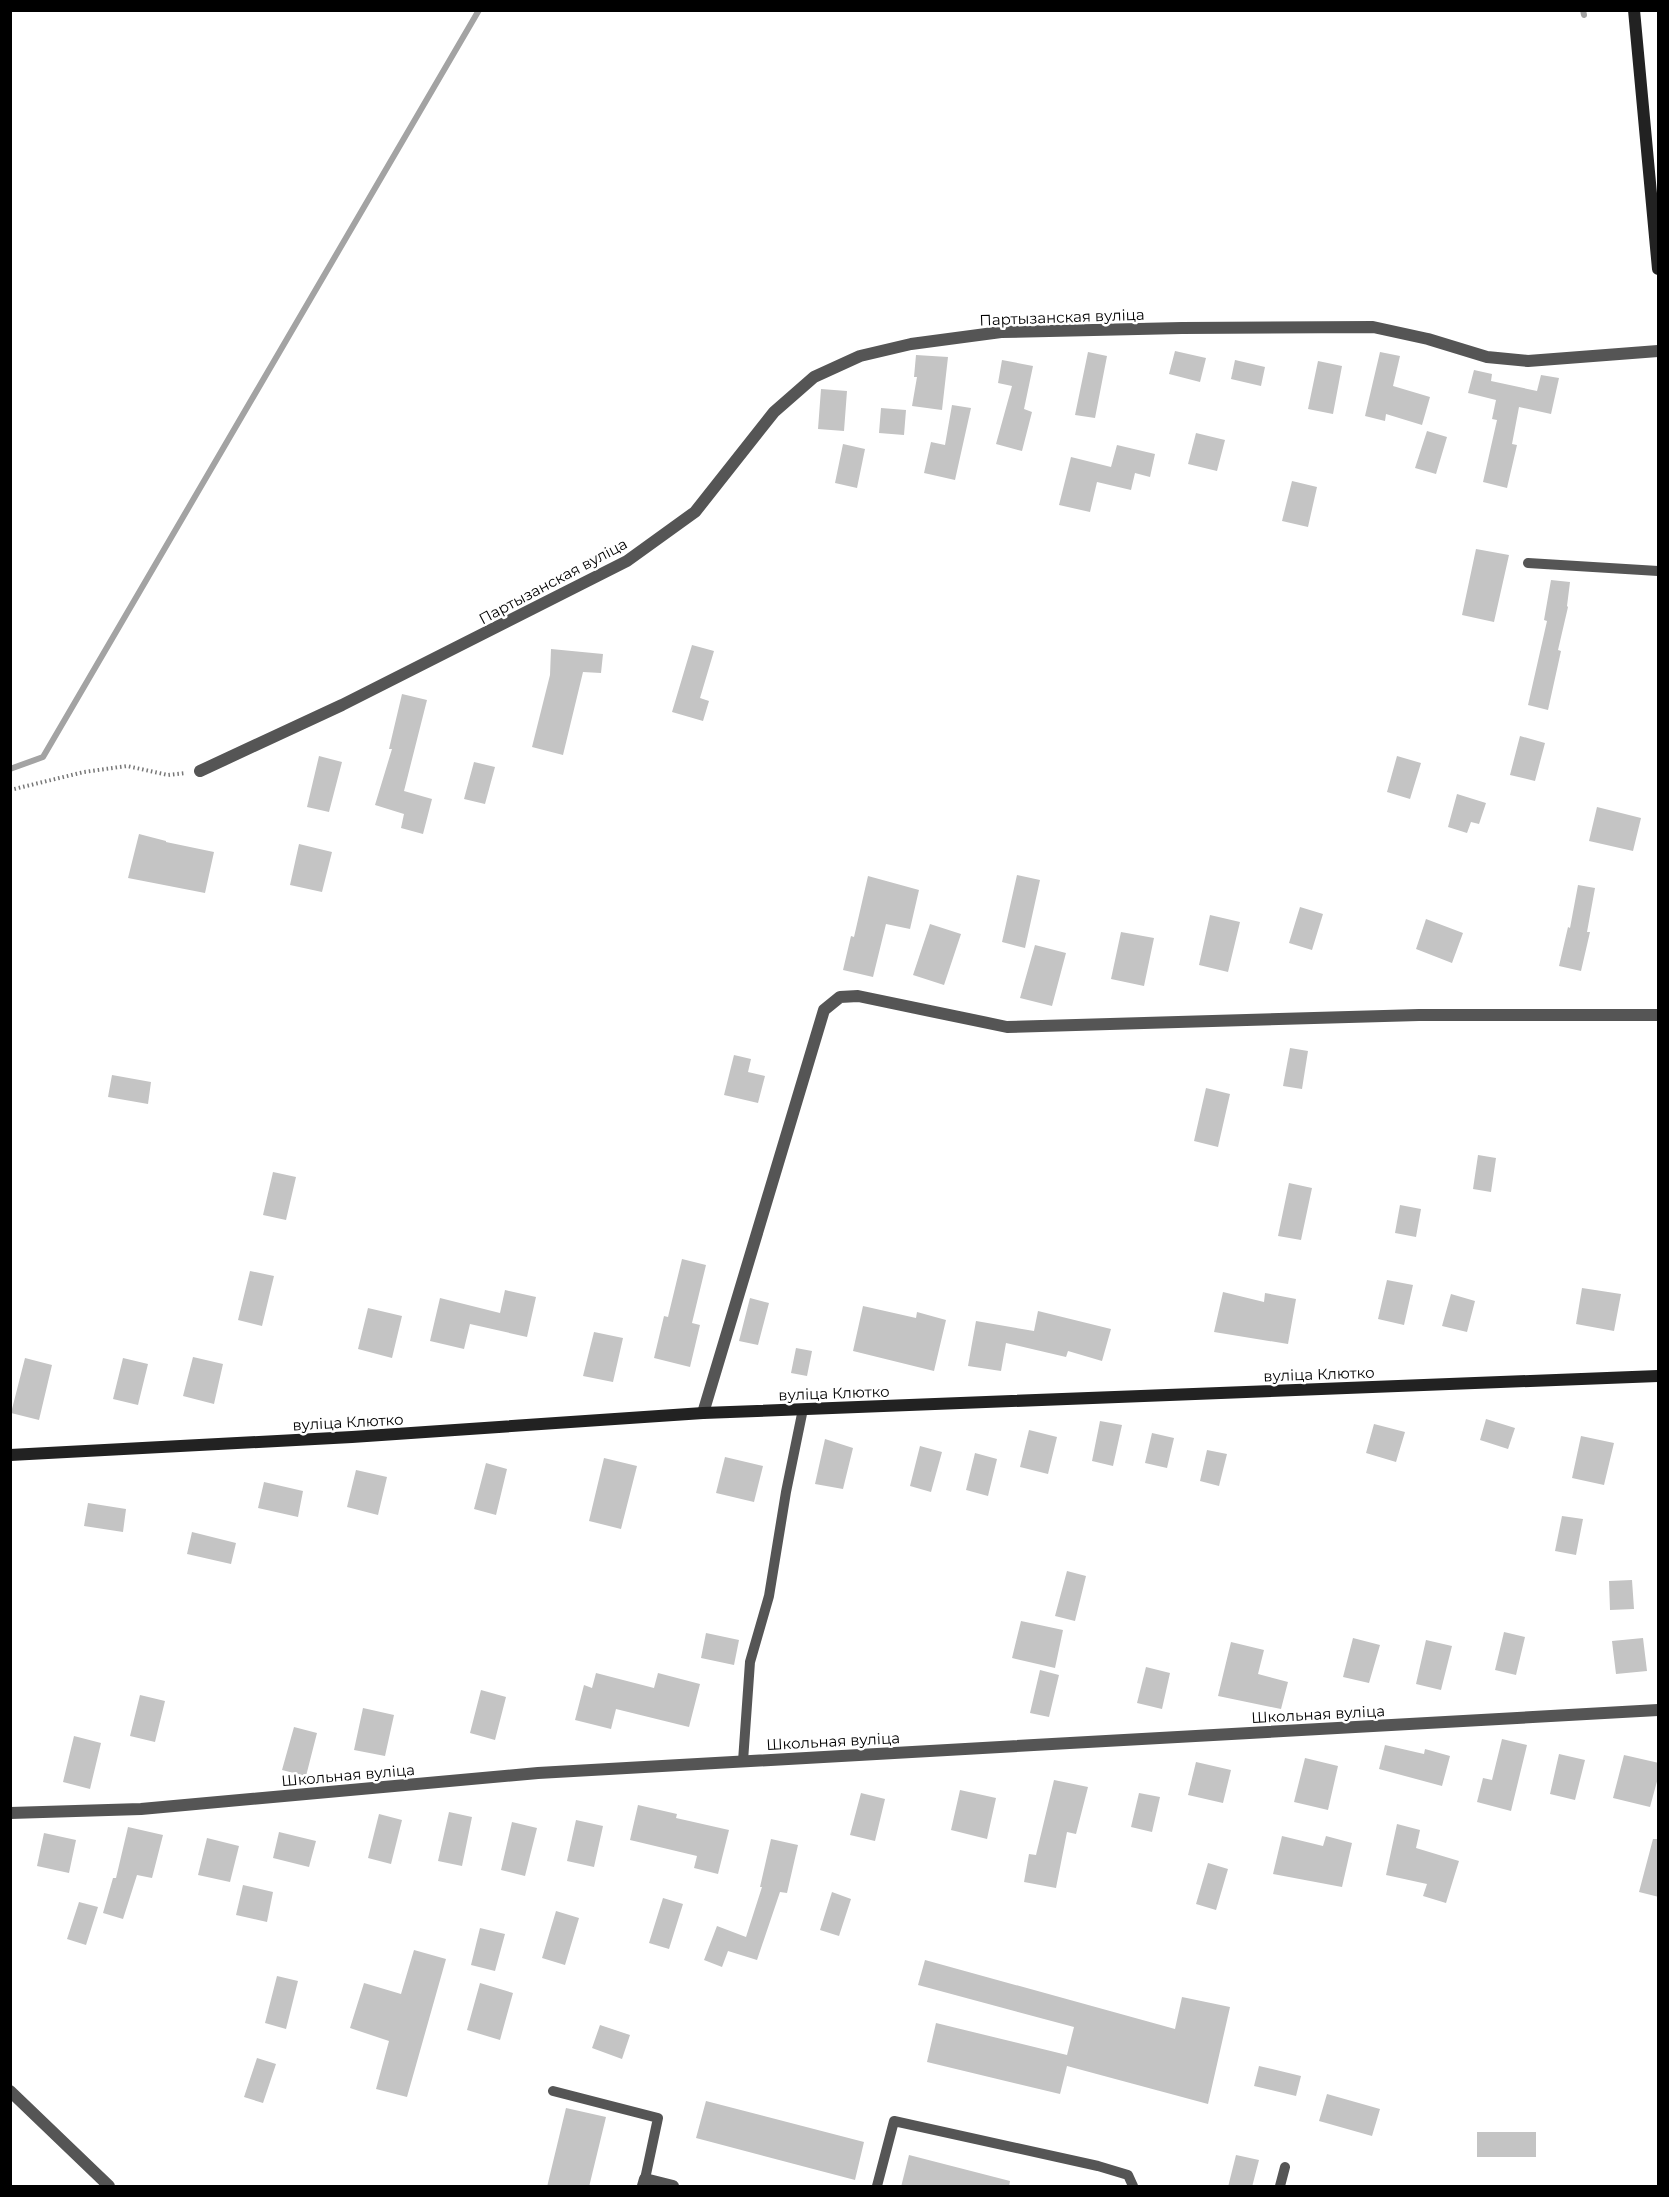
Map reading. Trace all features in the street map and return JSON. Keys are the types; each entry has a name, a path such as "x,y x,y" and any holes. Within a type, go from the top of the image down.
{"street":[{"path":"1634,10 1659,269"},
{"name":"Партызанская вуліца","path":"200,771 342,705 627,561 695,512 782,405 814,377 860,356 910,344 1001,332 1373,327 1428,339 1487,357 1528,361 1659,351"},
{"path":"703,1413 824,1010 840,997 858,996 1006,1027 1419,1015 1659,1015"},
{"name":"вуліца Клютко","path":"10,1455 352,1437 703,1413 1659,1376"},
{"name":"Школьная вуліца","path":"10,1813 141,1809 538,1773 1659,1710"},
{"path":"10,2091 109,2187"},
{"path":"644,2183 673,2187"}],"lane":[{"path":"1528,563 1659,571"},
{"path":"742,1761 750,1662 769,1596 786,1492 803,1409"},
{"path":"553,2091 658,2118 644,2183"},
{"path":"877,2187 894,2121 1098,2166 1128,2175 1133,2187"},
{"path":"1280,2187 1285,2167"}],"path":[{"path":"10,790 84,772 127,766 168,775 200,771"}],"building":[{"path":"1175,351 1206,358 1200,382 1169,374"},
{"path":"1088,352 1107,356 1095,418 1075,415"},
{"path":"1380,352 1400,356 1393,386 1430,397 1422,425 1386,414 1385,421 1365,416"},
{"path":"916,355 948,357 942,410 912,406 917,377 914,377"},
{"path":"1002,360 1033,366 1024,409 1032,412 1022,451 996,444 1012,386 998,383"},
{"path":"1235,360 1265,367 1261,386 1231,379"},
{"path":"1318,361 1342,366 1333,414 1308,409"},
{"path":"1474,370 1492,374 1491,381 1537,391 1541,375 1559,378 1551,414 1519,407 1512,444 1517,445 1507,488 1483,482 1497,420 1492,419 1496,400 1468,393"},
{"path":"821,389 847,391 844,431 818,429"},
{"path":"952,405 971,408 955,480 924,473 931,442 945,445"},
{"path":"881,408 906,410 904,435 879,433"},
{"path":"1427,431 1447,437 1436,474 1415,468"},
{"path":"1196,433 1225,440 1217,471 1188,464"},
{"path":"843,444 865,449 857,488 835,483"},
{"path":"1117,445 1155,454 1150,477 1135,473 1131,490 1097,482 1090,512 1059,505 1071,457 1111,467"},
{"path":"1292,481 1317,487 1308,527 1282,521"},
{"path":"1476,549 1509,555 1494,622 1462,615"},
{"path":"1551,580 1570,582 1568,607 1558,650 1561,651 1548,710 1528,705 1547,621 1544,620"},
{"path":"692,645 714,651 700,698 709,701 703,721 672,712"},
{"path":"551,649 603,654 601,673 583,672 563,755 532,747 550,675"},
{"path":"402,694 427,700 404,791 432,799 423,834 401,828 404,814 375,805 392,749 389,749"},
{"path":"1520,736 1545,743 1535,781 1510,775"},
{"path":"319,756 342,762 329,812 307,807"},
{"path":"1397,756 1421,763 1410,799 1387,792"},
{"path":"474,762 495,767 485,804 464,799"},
{"path":"1457,794 1486,803 1479,824 1471,822 1467,833 1448,827"},
{"path":"1597,807 1641,818 1633,851 1589,841"},
{"path":"139,834 214,852 205,893 128,878"},
{"path":"299,844 332,852 322,892 290,885"},
{"path":"1017,875 1040,880 1025,948 1002,942"},
{"path":"868,876 919,890 910,929 886,924 873,977 843,970 851,936 854,937"},
{"path":"1578,885 1595,888 1587,932 1590,932 1581,971 1559,966 1568,927 1570,928"},
{"path":"1300,907 1323,914 1312,950 1289,943"},
{"path":"1210,915 1240,922 1228,972 1199,965"},
{"path":"1426,919 1463,933 1452,963 1416,949"},
{"path":"930,924 961,934 944,985 913,975"},
{"path":"1121,932 1154,938 1144,986 1111,979"},
{"path":"1035,945 1066,953 1052,1006 1020,998"},
{"path":"1290,1048 1308,1051 1302,1089 1283,1086"},
{"path":"734,1055 751,1059 748,1072 765,1076 758,1103 724,1095"},
{"path":"112,1075 151,1082 148,1104 108,1097"},
{"path":"1206,1088 1230,1094 1218,1147 1194,1141"},
{"path":"1478,1155 1496,1158 1491,1192 1473,1189"},
{"path":"273,1172 296,1177 286,1220 263,1215"},
{"path":"1289,1183 1312,1188 1301,1240 1278,1236"},
{"path":"1400,1205 1421,1209 1416,1237 1395,1233"},
{"path":"682,1259 706,1265 692,1323 700,1325 690,1367 654,1358 664,1316 668,1317"},
{"path":"250,1271 274,1276 262,1326 238,1320"},
{"path":"1387,1280 1413,1285 1404,1325 1378,1319"},
{"path":"1582,1288 1621,1294 1614,1331 1576,1324"},
{"path":"505,1290 536,1297 527,1337 470,1324 464,1349 430,1341 440,1298 500,1313"},
{"path":"1223,1292 1264,1302 1265,1293 1296,1299 1288,1344 1214,1332"},
{"path":"1451,1294 1475,1301 1467,1332 1442,1326"},
{"path":"750,1298 769,1303 758,1345 739,1341"},
{"path":"863,1306 916,1318 917,1312 946,1320 934,1371 853,1351"},
{"path":"368,1308 402,1316 392,1358 358,1349"},
{"path":"1038,1311 1111,1329 1102,1361 1068,1351 1066,1357 1006,1343 1001,1371 968,1366 976,1321 1034,1331"},
{"path":"594,1332 623,1338 613,1382 583,1376"},
{"path":"796,1348 812,1351 807,1376 791,1373"},
{"path":"193,1357 223,1364 214,1404 183,1396"},
{"path":"25,1358 52,1365 39,1420 11,1413"},
{"path":"123,1358 148,1364 138,1405 113,1399"},
{"path":"1486,1419 1515,1428 1508,1449 1480,1440"},
{"path":"1100,1421 1122,1425 1113,1466 1092,1461"},
{"path":"1374,1424 1405,1432 1396,1462 1366,1453"},
{"path":"1029,1430 1057,1437 1048,1474 1020,1467"},
{"path":"1152,1433 1174,1438 1167,1468 1145,1463"},
{"path":"1581,1436 1614,1443 1604,1485 1572,1478"},
{"path":"825,1439 853,1448 843,1489 815,1484"},
{"path":"920,1446 942,1452 931,1492 910,1486"},
{"path":"1207,1450 1227,1454 1219,1486 1200,1481"},
{"path":"975,1453 997,1459 988,1496 966,1490"},
{"path":"725,1457 763,1466 754,1502 716,1493"},
{"path":"604,1458 637,1466 621,1529 589,1521"},
{"path":"486,1463 507,1469 496,1515 474,1509"},
{"path":"356,1470 387,1477 378,1515 347,1507"},
{"path":"264,1482 303,1491 298,1517 258,1508"},
{"path":"88,1503 126,1509 123,1532 84,1526"},
{"path":"1562,1516 1583,1519 1576,1555 1555,1551"},
{"path":"192,1532 236,1543 231,1564 187,1554"},
{"path":"1067,1571 1086,1576 1075,1621 1055,1616"},
{"path":"1632,1580 1634,1609 1610,1610 1609,1581"},
{"path":"1021,1621 1063,1630 1055,1668 1012,1658"},
{"path":"1504,1632 1525,1637 1516,1675 1495,1670"},
{"path":"706,1633 739,1640 734,1665 701,1658"},
{"path":"1353,1638 1380,1645 1369,1683 1343,1677"},
{"path":"1643,1638 1647,1671 1616,1674 1612,1641"},
{"path":"1426,1640 1452,1646 1441,1690 1416,1684"},
{"path":"1231,1642 1264,1650 1258,1674 1288,1682 1281,1709 1218,1696"},
{"path":"1146,1667 1170,1673 1162,1709 1137,1703"},
{"path":"1040,1670 1059,1675 1049,1717 1030,1713"},
{"path":"596,1673 654,1688 658,1673 700,1684 689,1727 616,1709 611,1729 575,1720 584,1685 592,1688"},
{"path":"481,1690 506,1697 495,1740 470,1733"},
{"path":"140,1695 165,1701 155,1742 130,1736"},
{"path":"363,1708 394,1715 385,1756 354,1750"},
{"path":"294,1727 317,1733 306,1776 282,1770"},
{"path":"74,1736 101,1743 90,1789 63,1782"},
{"path":"1502,1739 1527,1745 1511,1811 1477,1802 1483,1778 1492,1780"},
{"path":"1385,1745 1424,1754 1425,1749 1450,1756 1442,1786 1379,1769"},
{"path":"1559,1754 1585,1760 1575,1800 1550,1794"},
{"path":"1624,1755 1659,1763 1659,1774 1650,1807 1613,1798"},
{"path":"1305,1758 1338,1766 1328,1810 1294,1802"},
{"path":"1196,1762 1231,1770 1223,1803 1188,1795"},
{"path":"1054,1780 1088,1787 1076,1834 1067,1832 1056,1888 1024,1882 1029,1854 1036,1855"},
{"path":"960,1790 996,1798 987,1839 951,1830"},
{"path":"861,1793 885,1799 875,1841 850,1835"},
{"path":"1139,1793 1160,1797 1152,1832 1131,1827"},
{"path":"638,1805 677,1814 676,1818 729,1830 718,1874 694,1868 697,1856 630,1840"},
{"path":"449,1812 472,1817 462,1866 438,1861"},
{"path":"379,1814 402,1820 391,1864 368,1858"},
{"path":"576,1820 603,1826 594,1867 567,1861"},
{"path":"512,1822 537,1828 525,1876 501,1870"},
{"path":"1397,1824 1420,1830 1416,1848 1459,1861 1446,1903 1423,1896 1427,1884 1386,1875"},
{"path":"128,1827 163,1835 152,1878 137,1875 123,1919 103,1913 113,1878 116,1878"},
{"path":"279,1832 316,1841 309,1867 273,1858"},
{"path":"44,1833 76,1840 69,1873 37,1866"},
{"path":"1282,1836 1323,1846 1326,1836 1352,1843 1342,1887 1273,1874"},
{"path":"207,1838 239,1846 230,1882 198,1875"},
{"path":"771,1839 798,1845 787,1893 780,1892 757,1960 728,1951 722,1967 704,1960 717,1926 746,1937 762,1887 760,1887"},
{"path":"1653,1839 1659,1839 1659,1897 1639,1892"},
{"path":"1208,1863 1228,1869 1216,1910 1196,1904"},
{"path":"243,1885 273,1892 267,1922 236,1915"},
{"path":"832,1892 851,1899 839,1936 820,1930"},
{"path":"663,1898 683,1904 669,1949 649,1943"},
{"path":"79,1902 98,1907 86,1945 67,1939"},
{"path":"556,1911 579,1918 565,1965 542,1958"},
{"path":"480,1928 505,1934 495,1971 471,1965"},
{"path":"414,1950 446,1959 407,2097 376,2089 389,2041 350,2028 364,1983 401,1994"},
{"path":"925,1960 1175,2029 1182,1997 1230,2007 1208,2104 1067,2066 1060,2094 927,2062 936,2023 1067,2055 1074,2027 918,1985"},
{"path":"277,1976 298,1981 286,2029 265,2023"},
{"path":"480,1983 513,1993 500,2040 467,2030"},
{"path":"600,2025 630,2035 622,2059 592,2048"},
{"path":"257,2058 276,2064 263,2103 244,2097"},
{"path":"1259,2066 1301,2076 1296,2096 1254,2086"},
{"path":"1327,2094 1380,2109 1372,2136 1319,2121"},
{"path":"706,2101 864,2142 855,2180 696,2138"},
{"path":"566,2108 606,2117 589,2187 547,2187"},
{"path":"1477,2132 1536,2132 1536,2157 1477,2157"},
{"path":"909,2155 1010,2181 1009,2187 901,2187"},
{"path":"1236,2155 1259,2160 1252,2187 1228,2187"}],"waterway":[{"path":"10,769 43,757 479,10"},
{"path":"1583,10 1584,15"}]}
